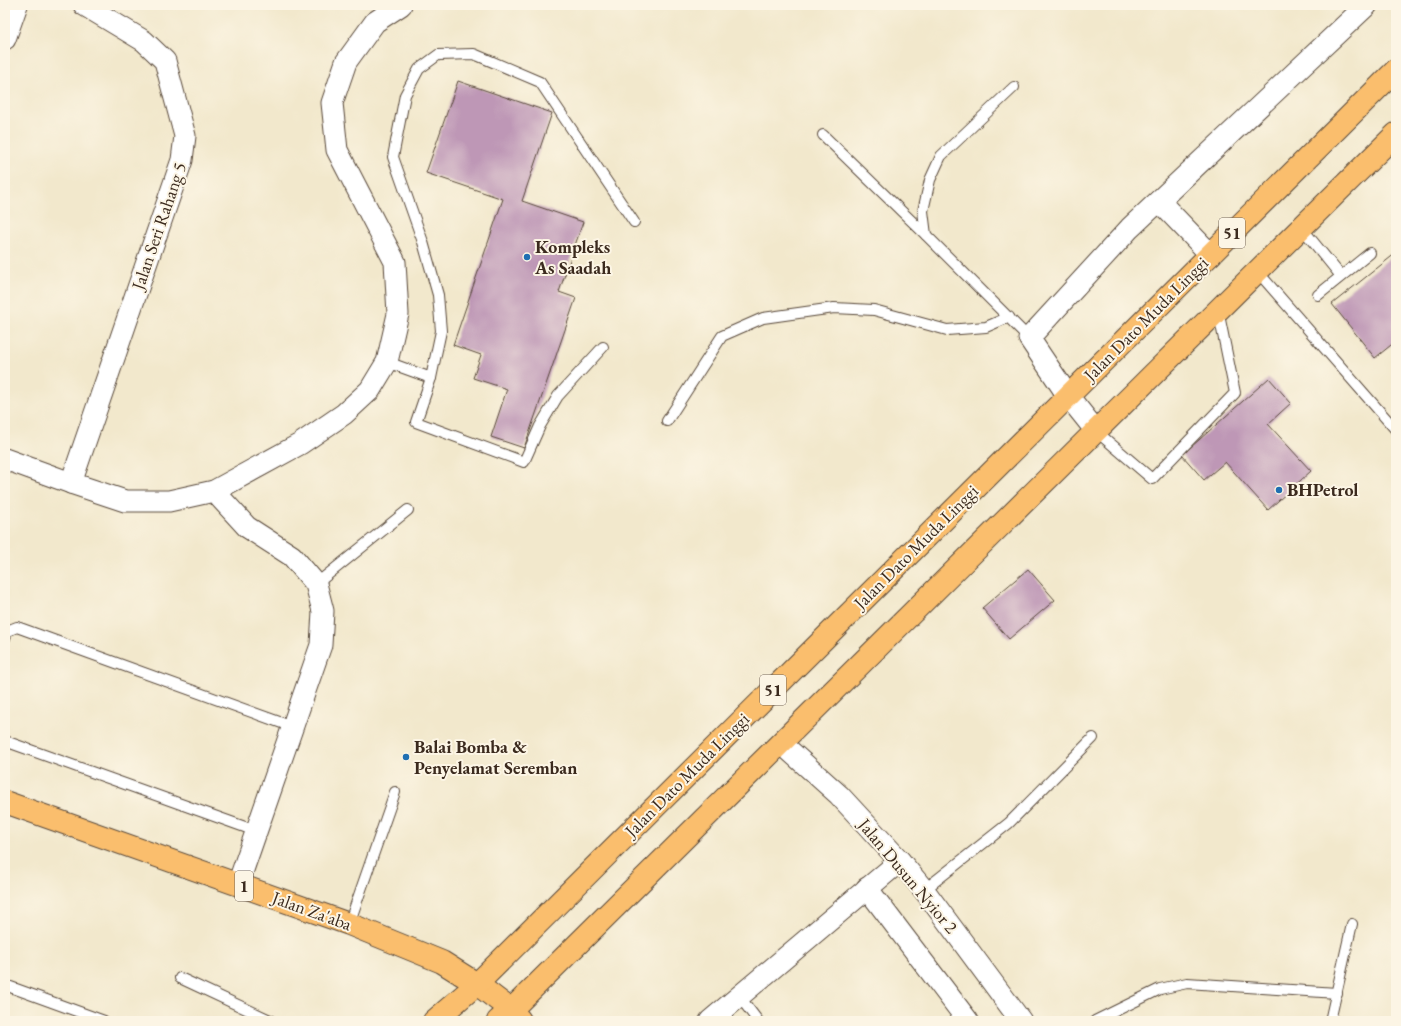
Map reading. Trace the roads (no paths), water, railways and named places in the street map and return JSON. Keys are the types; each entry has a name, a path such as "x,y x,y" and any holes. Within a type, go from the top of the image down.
{"highway":[{"name":"Jalan Dato Muda Linggi","path":"434,1021 477,984 1396,70"},
{"name":"51","path":"510,1017 781,743 1396,134"},
{"name":"Jalan Za'aba","path":"5,802 349,924 442,962 477,984"},
{"name":"1","path":"477,984 510,1017"}],"street":[{"path":"5,39 18,5"},
{"name":"Jalan Seri Rahang 5","path":"71,483 182,160 185,136 165,61 144,41 84,5"},
{"path":"5,459 125,501 169,501 214,491 300,444 344,414 370,390 387,362 398,314 395,262 337,150 332,103 346,62 375,22 400,5"},
{"path":"1096,431 1068,396 1029,338 1130,228 1368,5"},
{"path":"1159,201 1211,254"},
{"path":"214,491 247,527 292,556 316,584 323,611 321,645 238,884"},
{"name":"Jalan Dusun Nyior 2","path":"781,743 838,796 900,861 924,890 1021,1021"},
{"path":"710,1021 900,861"},
{"path":"867,888 968,1021"}],"lane":[{"path":"603,346 558,396 540,426 524,462 416,422 431,378 441,332 438,295 423,242 392,158 405,95 419,69 438,55 474,54 540,82 634,222"},
{"path":"926,235 923,211 930,180 941,156 1014,87"},
{"path":"823,135 1029,338"},
{"path":"1301,227 1342,276"},
{"path":"1318,295 1370,253"},
{"path":"1257,272 1396,430"},
{"path":"667,421 722,336 763,318 834,308 874,310 947,330 986,327 1009,317"},
{"path":"1096,431 1152,479 1235,393 1218,310"},
{"path":"387,362 431,378"},
{"path":"316,584 408,510"},
{"path":"5,638 7,631 17,627 293,727"},
{"path":"924,890 1009,823 1093,738"},
{"path":"5,741 256,831"},
{"path":"349,924 395,792"},
{"path":"1330,1021 1352,924"},
{"path":"180,978 272,1021"},
{"path":"1095,1021 1160,989 1187,983 1337,993"},
{"path":"5,985 104,1021"},
{"path":"739,996 758,1021"}],"place":[{"name":"Kompleks As Saadah","path":"527,257"},
{"name":"BHPetrol","path":"1279,490"},
{"name":"Balai Bomba & Penyelamat Seremban","path":"406,757"}]}
